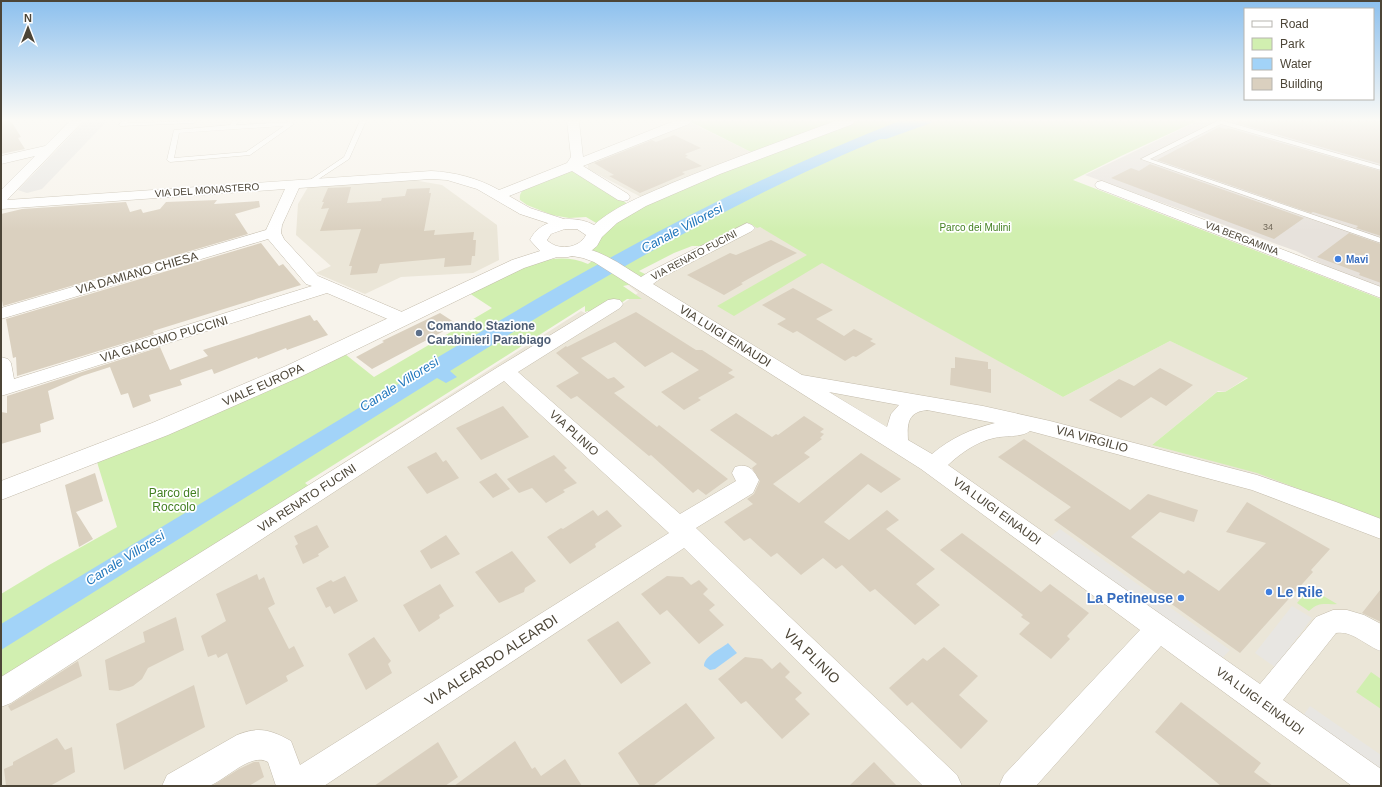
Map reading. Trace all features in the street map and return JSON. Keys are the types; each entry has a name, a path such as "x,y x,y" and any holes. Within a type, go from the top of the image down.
{"street":[{"path":"1,160 11,158"},
{"path":"1,198 41,158"},
{"path":"572,164 576,158"},
{"path":"498,195 588,158"},
{"name":"VIALE EUROPA","path":"1,491 167,426 294,371 518,264 588,245 603,224 616,216 725,167 750,158"},
{"path":"572,164 623,197"},
{"name":"VIA DEL MONASTERO","path":"1,205 412,175 431,175 460,179 482,186 525,211"},
{"path":"302,183 275,225 273,233 277,241 312,280 403,319"},
{"name":"VIA BERGAMINA","path":"1102,185 1381,293"},
{"path":"525,211 543,218 585,226 591,230 594,237 595,249 600,258"},
{"path":"525,211 534,222 541,245 548,249 563,251"},
{"name":"VIALE EUROPA","path":"518,264 530,252 539,237 546,230 616,216"},
{"name":"VIA RENATO FUCINI","path":"638,281 655,275 747,228"},
{"name":"VIA DAMIANO CHIESA","path":"1,314 273,233"},
{"name":"VIA LUIGI EINAUDI","path":"563,251 586,254 600,258 933,465 1378,786"},
{"name":"VIA GIACOMO PUCCINI","path":"4,389 327,287"},
{"name":"VIA RENATO FUCINI","path":"1,693 505,371 614,304"},
{"path":"1,363 4,389"},
{"name":"VIA PLINIO","path":"505,371 682,531 946,786"},
{"name":"VIA VIRGILIO","path":"794,380 927,403 1050,428 1257,483 1328,508 1381,529"},
{"path":"897,442 897,426 902,413 912,406 927,403"},
{"path":"948,407 960,424 962,436 959,444"},
{"path":"933,465 959,444 970,438 998,429 1025,427 1050,428"},
{"path":"682,531 745,487 748,480 743,473"},
{"name":"VIA ALEARDO ALEARDI","path":"296,786 682,531"},
{"path":"1263,703 1330,622 1350,622 1360,626 1381,639"},
{"path":"1015,786 1160,628"},
{"path":"178,786 248,746 267,745 280,752 292,786"}],"lane":[{"path":"170,158 170,160 200,158"},
{"path":"302,183 338,166 347,158"},
{"path":"1147,158 1144,159 1381,240"},
{"path":"1345,158 1381,168"}],"shaded area":[{"path":"49,158 72,158 42,189 27,193 18,190"},
{"path":"602,158 737,158 641,197 588,169 588,163"},
{"path":"1121,158 1381,158 1381,288 1330,268 1296,251 1085,175"},
{"path":"413,180 442,185 497,225 499,260 473,273 401,277 365,294 316,273 331,266 296,235 298,204 308,187"},
{"path":"750,223 760,227 1063,397 1170,341 1248,377 1225,392 1218,391 1152,445 1257,472 1381,520 1381,786 1,786 1,681 581,311 600,320 638,293 628,285"},
{"path":"1060,529 1230,650 1220,660 1050,537"},
{"path":"1292,606 1312,618 1275,667 1255,653"},
{"path":"1310,706 1381,755 1381,772 1302,717"}],"green space":[{"name":"Parco dei Mulini","path":"741,158 1118,158 1073,180 1381,299 1381,520 1257,473 1152,445 1217,392 1225,392 1248,378 1170,341 1063,397 822,263 734,316 717,306 807,255 760,227 757,228 749,223 702,246 692,246 674,253 639,271 647,275 623,286 642,299 627,299 599,318 588,311 585,312 585,306 305,483 310,487 1,686 1,594 117,527 97,462 345,354 374,377 492,308 469,293 527,265 558,259 573,259 588,264 599,256 591,249 598,224 586,217 569,218 552,215 527,205 520,200 520,196 521,192 527,187 572,171 585,176 634,208"},
{"path":"1310,588 1337,604 1322,604 1309,611 1297,603"},
{"path":"1371,672 1381,679 1381,709 1356,692"}],"water":[{"name":"Canale Villoresi","path":"812,158 837,158 741,203 564,301 450,371 457,377 446,383 437,378 1,650 1,624 430,365 428,363 499,321 651,235"},
{"path":"728,643 737,653 715,669 710,670 704,666 705,662 710,656"}],"building":[{"path":"607,158 686,158 702,166 682,172 685,174 640,193 609,176 614,175 594,163"},
{"path":"1161,158 1334,158 1381,171 1381,236 1356,228 1358,226 1313,212 1311,213 1157,160"},
{"path":"1359,158 1381,158 1381,164"},
{"path":"1150,164 1304,218 1274,239 1111,178 1131,168 1139,171"},
{"path":"351,187 347,203 381,201 382,198 405,196 407,189 430,188 429,193 431,193 424,231 435,230 434,235 474,232 473,240 476,240 475,256 472,256 471,265 444,267 445,258 380,264 377,273 350,275 352,266 349,266 361,229 320,231 329,208 321,209 324,202 322,202 328,188"},
{"path":"217,200 214,204 259,201 260,207 235,214 248,234 3,306 1,295 1,214 22,209 126,202 130,212 141,209 143,213 160,209 166,202"},
{"path":"1349,233 1381,244 1381,283 1359,275 1360,273 1317,257"},
{"path":"771,240 797,253 741,283 743,284 724,295 687,275 730,253 736,255"},
{"path":"261,243 279,266 283,264 301,285 153,331 154,334 17,376 16,357 13,358 6,319"},
{"path":"793,288 833,310 816,319 844,336 854,329 873,339 870,341 876,344 856,357 853,356 845,361 797,331 793,333 777,324 786,319 762,305"},
{"path":"636,312 696,350 702,350 733,370 728,373 735,377 698,398 701,400 684,410 661,392 699,370 672,352 645,367 615,342 581,358 608,379 614,377 625,387 614,393 657,427 659,425 728,479 706,495 698,489 693,493 651,455 649,456 577,396 571,399 556,386 579,373 556,353 566,346 567,347"},
{"path":"440,313 457,324 372,369 356,357 384,342 382,341"},
{"path":"310,315 314,321 317,320 328,335 287,350 286,348 258,359 257,357 214,374 212,369 180,380 182,385 149,395 151,401 133,408 128,393 121,395 110,367 82,376 48,391 54,419 40,424 41,432 1,444 1,412 7,413 7,396 160,347 170,370 208,356 203,350"},
{"path":"955,357 988,362 988,369 991,369 991,393 950,385 951,368 955,368"},
{"path":"1160,368 1193,385 1166,406 1151,397 1121,418 1089,400 1119,379 1134,386"},
{"path":"503,406 529,437 481,460 456,428"},
{"path":"736,413 772,437 776,434 778,435 804,416 824,429 820,432 824,434 820,438 822,439 804,453 810,457 773,484 799,503 861,453 901,479 881,493 868,484 824,522 849,540 887,510 899,520 886,529 935,569 916,584 940,605 915,625 875,589 870,592 842,565 836,569 823,558 801,575 777,553 771,557 750,538 744,541 724,522 753,504 747,499 754,494 760,481 752,468 757,464 710,430"},
{"path":"1024,439 1130,510 1148,494 1198,510 1194,522 1160,512 1131,537 1184,574 1188,570 1219,591 1266,543 1226,532 1247,502 1330,549 1311,570 1313,572 1240,653 1054,520 1071,507 998,457"},
{"path":"436,452 443,462 446,460 459,478 427,494 407,467"},
{"path":"554,455 567,468 564,470 577,483 563,490 565,492 546,503 532,488 519,493 507,479"},
{"path":"95,473 103,501 76,512 93,539 79,547 65,485"},
{"path":"496,473 510,489 493,498 479,482"},
{"path":"593,510 598,516 607,510 622,526 595,544 596,547 570,564 547,537"},
{"path":"317,525 329,547 318,554 319,556 303,564 295,546 298,544 294,536"},
{"path":"962,533 1041,592 1050,584 1089,613 1067,636 1070,639 1051,659 1019,634 1030,623 1021,617 1023,615 940,550"},
{"path":"446,535 460,554 431,569 420,551"},
{"path":"512,551 536,581 525,588 524,592 499,603 475,572"},
{"path":"257,574 259,580 264,577 275,604 268,608 289,649 294,646 304,666 286,676 288,681 246,705 227,653 218,658 216,654 208,657 201,636 226,621 216,594"},
{"path":"345,576 358,601 334,614 330,606 326,608 316,588 331,580 333,582"},
{"path":"667,576 683,577 691,585 699,580 708,589 703,594 715,605 709,610 724,625 699,644 667,610 660,615 641,594"},
{"path":"440,584 454,606 439,615 440,618 419,632 403,605"},
{"path":"1381,589 1381,622 1362,613"},
{"path":"176,617 184,650 148,668 142,679 133,686 119,691 109,690 105,660 145,642 143,632"},
{"path":"618,621 651,663 621,684 587,640"},
{"path":"374,637 391,661 388,664 392,673 366,690 348,654"},
{"path":"944,647 978,676 959,695 988,721 961,749 912,702 907,706 889,688 923,658 927,661"},
{"path":"745,657 762,659 772,669 780,662 790,672 785,677 802,693 795,699 810,714 782,739 746,701 741,704 718,679"},
{"path":"78,661 82,676 11,711 8,706"},
{"path":"194,685 205,727 124,770 116,724"},
{"path":"1181,702 1261,763 1254,772 1273,786 1221,786 1155,732"},
{"path":"686,703 715,738 653,786 640,786 618,753"},
{"path":"57,738 65,750 72,747 75,772 50,786 6,786 4,769 13,765 13,762"},
{"path":"515,741 532,769 535,767 541,776 565,759 582,786 454,786"},
{"path":"438,742 458,777 445,786 374,786"},
{"path":"254,762 259,762 264,777 249,786 212,786 239,769"},
{"path":"874,762 897,786 849,786"}],"place":[{"name":"Mavi","path":"1338,259"},
{"name":"Comando Stazione Carabinieri Parabiago","path":"419,333"},
{"name":"Le Rile","path":"1269,592"},
{"name":"La Petineuse","path":"1181,598"}],"park label":[{"name":"Parco del Roccolo","path":"174,500"}]}
